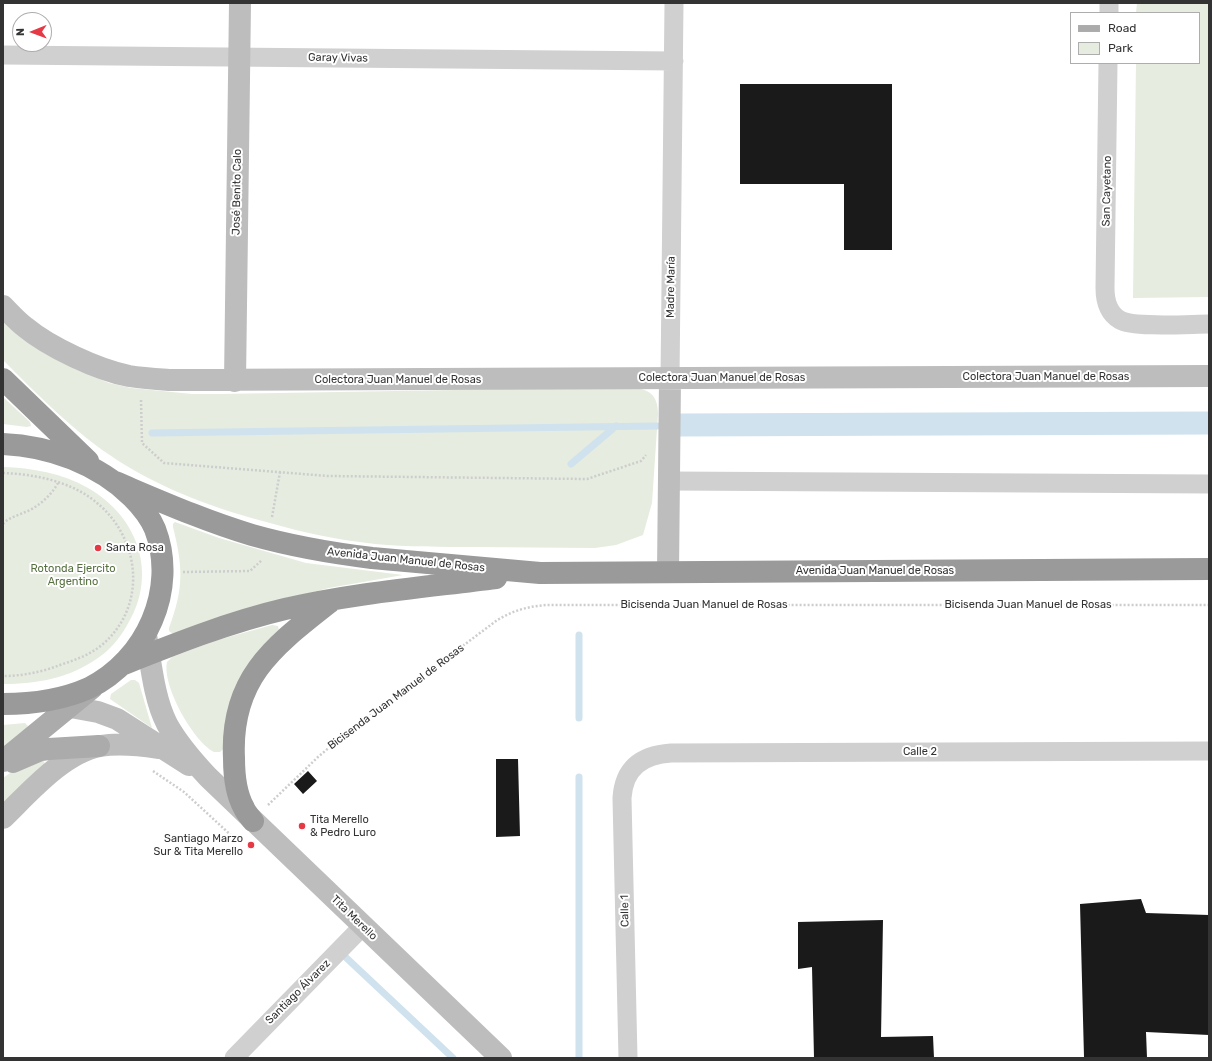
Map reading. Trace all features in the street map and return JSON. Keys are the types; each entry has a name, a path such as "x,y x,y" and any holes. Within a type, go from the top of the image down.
{"highway":[{"path":"3,379 108,478 137,503 147,514 155,528 162,558 163,573 161,589 152,621 148,644"},
{"path":"3,444 28,446 58,454 86,465 108,478"},
{"name":"Avenida Juan Manuel de Rosas","path":"108,478 230,528 296,546 372,558 540,573 1209,569"},
{"name":"Avenida Juan Manuel de Rosas","path":"3,704 59,698 78,692 102,680 148,644 193,637 286,609 333,600 540,573"},
{"path":"253,820 244,808 239,796 234,768 234,734 241,702 254,672 273,649 295,629 333,600"}],"main road":[{"path":"3,761 102,680"},
{"path":"3,767 41,750 98,746"}],"street":[{"name":"José Benito Calo","path":"235,381 240,3"},
{"name":"Madre María","path":"668,572 674,3"},
{"name":"Garay Vivas","path":"3,55 674,61"},
{"name":"San Cayetano","path":"1108,64 1105,296 1110,310 1114,316 1120,320 1133,324 1209,324"},
{"name":"Colectora Juan Manuel de Rosas","path":"3,306 25,328 49,343 95,365 118,373 141,378 169,380 235,381 1209,376"},
{"path":"669,481 1209,484"},
{"name":"Tita Merello","path":"148,644 158,699 167,723 181,746 208,778 501,1058"},
{"name":"Tita Merello","path":"40,701 98,712 117,719 208,778"},
{"path":"3,818 62,764 73,756 98,746 114,744 128,744 164,749"},
{"name":"Calle 2","path":"634,766 651,756 672,753 1209,751"},
{"name":"Calle 1","path":"628,1058 622,798 624,783 634,766"},
{"name":"Santiago Álvarez","path":"234,1058 363,926"}],"path":[{"path":"141,397 142,443 164,462 328,476 587,479 641,461 651,450"},
{"path":"271,524 280,472"},
{"path":"3,473 28,475 58,483 86,495 98,503 112,517 123,533 128,545 134,575 132,594 128,607 119,625 103,644 85,655 55,667 32,673 3,676"},
{"path":"3,524 9,519 28,511 44,500 50,495 58,483"},
{"path":"180,572 250,571 264,557"},
{"path":"134,575 138,574"},
{"name":"Bicisenda Juan Manuel de Rosas","path":"253,820 344,734 496,621 508,614 523,609 539,606 563,605 1209,605"},
{"path":"152,770 184,792 234,838 253,820"}],"green space":[{"path":"1137,3 1209,3 1209,297 1133,298 1136,64 1200,64 1200,12 1136,12"},
{"path":"3,321 27,342 42,352 80,371 109,383 131,388 192,394 632,387 644,390 652,394 655,398 658,414 652,503 643,535 616,545 595,548 400,546 322,536 250,518 210,505 153,481 135,471 101,449 72,426 3,360"},
{"path":"3,397 30,422 31,426 27,427 3,424"},
{"name":"Rotonda Ejercito Argentino","path":"3,467 36,470 57,475 88,488 106,500 120,515 131,531 138,549 142,568 141,588 136,608 126,627 114,644 98,658 87,665 65,675 28,683 3,684"},
{"path":"175,522 219,538 306,563 403,575 329,588 286,599 173,634 169,631 169,628 177,601 180,578 179,554 173,527"},
{"path":"272,625 278,626 279,630 249,663 244,671 224,748 220,752 214,752 197,737 181,712 169,685 167,662 172,657 214,641"},
{"path":"131,680 135,680 139,683 152,728 110,699 111,694"},
{"path":"25,723 28,726 27,728 3,748 3,725"},
{"path":"43,760 45,764 3,806 3,778 13,771"}],"building":[{"path":"740,84 892,84 892,250 844,250 844,184 740,184"},
{"path":"496,759 518,759 520,836 496,837"},
{"path":"308,771 317,781 303,794 294,784"},
{"path":"1141,899 1146,913 1209,915 1209,1035 1146,1032 1147,1058 1084,1057 1080,904"},
{"path":"883,920 881,1037 933,1036 934,1058 814,1058 812,967 798,969 798,922"}],"waterway":[{"path":"681,425 1209,423"},
{"path":"571,464 616,426"},
{"path":"152,433 657,426"},
{"path":"579,635 579,718"},
{"path":"579,777 579,1058"},
{"path":"339,951 453,1058"}],"place":[{"name":"Santa Rosa","path":"98,548"},
{"name":"Tita Merello & Pedro Luro","path":"302,826"},
{"name":"Santiago Marzo Sur & Tita Merello","path":"251,845"}]}
